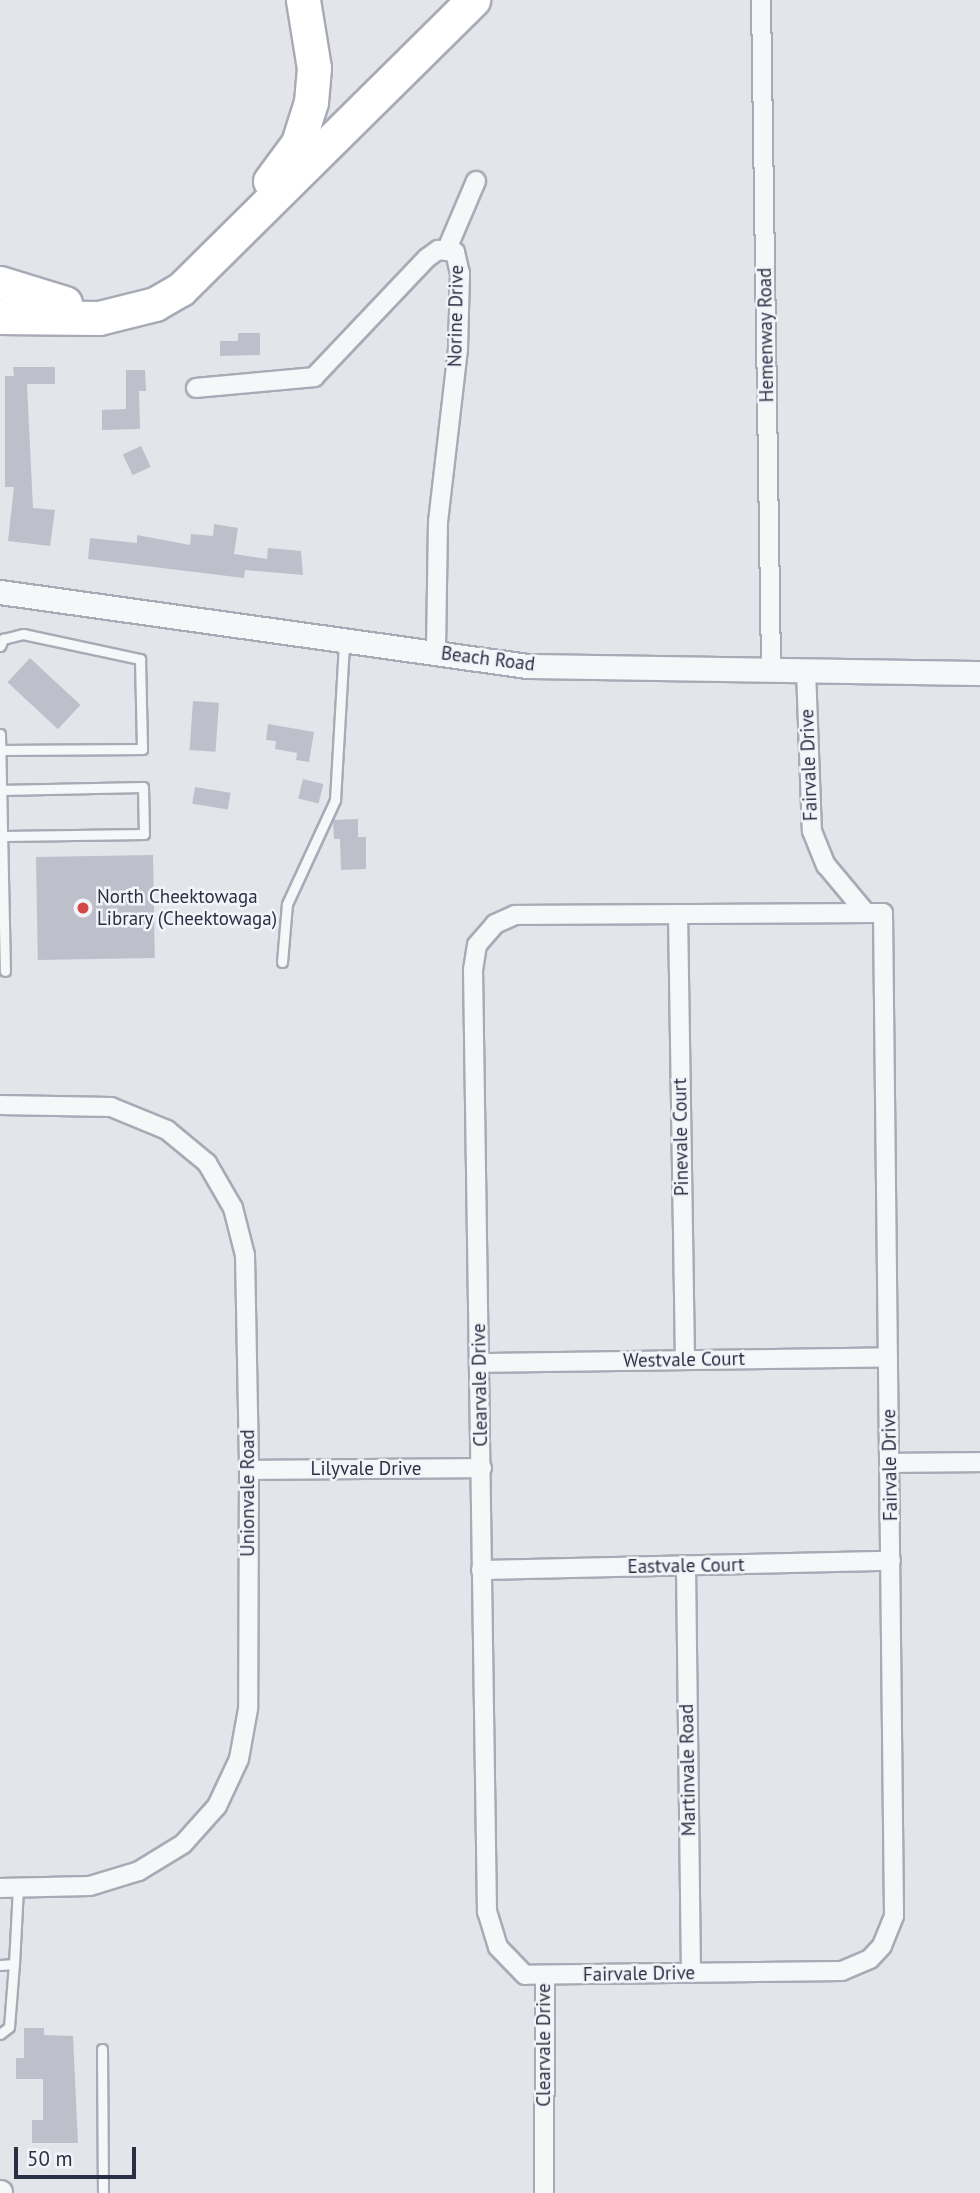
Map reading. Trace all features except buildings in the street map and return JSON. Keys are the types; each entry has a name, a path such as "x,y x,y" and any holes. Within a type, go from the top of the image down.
{"highway":[{"path":"0,283 52,301 99,304 137,295 183,267 279,172 298,143 311,102 314,68 303,0"},
{"path":"0,317 99,318 155,304 181,289 474,0"}],"street":[{"name":"Hemenway Road","path":"761,0 771,670"},
{"path":"447,249 477,181"},
{"name":"Norine Drive","path":"196,388 314,377 427,258 447,249 455,252 460,273 458,349 438,522 436,653"},
{"name":"Beach Road","path":"0,592 527,666 980,673"},
{"name":"Fairvale Drive","path":"545,1975 842,1971 870,1959 890,1933 895,1905 883,913 866,913 826,865 812,831 806,670"},
{"name":"Clearvale Drive","path":"544,2193 545,1975 525,1975 509,1961 498,1947 487,1912 481,1570 477,945 495,924 515,915 866,913"},
{"name":"Pinevale Court","path":"678,914 685,1360"},
{"name":"Unionvale Road","path":"0,1105 111,1107 167,1130 207,1163 233,1208 245,1255 249,1470 248,1709 239,1759 223,1794 183,1844 139,1871 90,1886 9,1887"},
{"name":"Westvale Court","path":"479,1363 888,1357"},
{"path":"891,1463 980,1462"},
{"name":"Lilyvale Drive","path":"249,1470 482,1468"},
{"name":"Eastvale Court","path":"481,1570 891,1561"},
{"name":"Martinvale Road","path":"686,1566 691,1973"}],"lane":[{"path":"0,646 3,639 23,634 140,659 142,749 4,750"},
{"path":"282,962 287,904 335,800 344,640"},
{"path":"0,734 4,750 2,790 5,836 5,971"},
{"path":"2,790 143,787 144,834 5,836"},
{"path":"0,2034 9,2027 14,1964 9,1887"},
{"path":"0,1965 14,1964"},
{"path":"102,2049 103,2193"}],"place":[{"name":"North Cheektowaga Library (Cheektowaga)","path":"83,908"}]}
